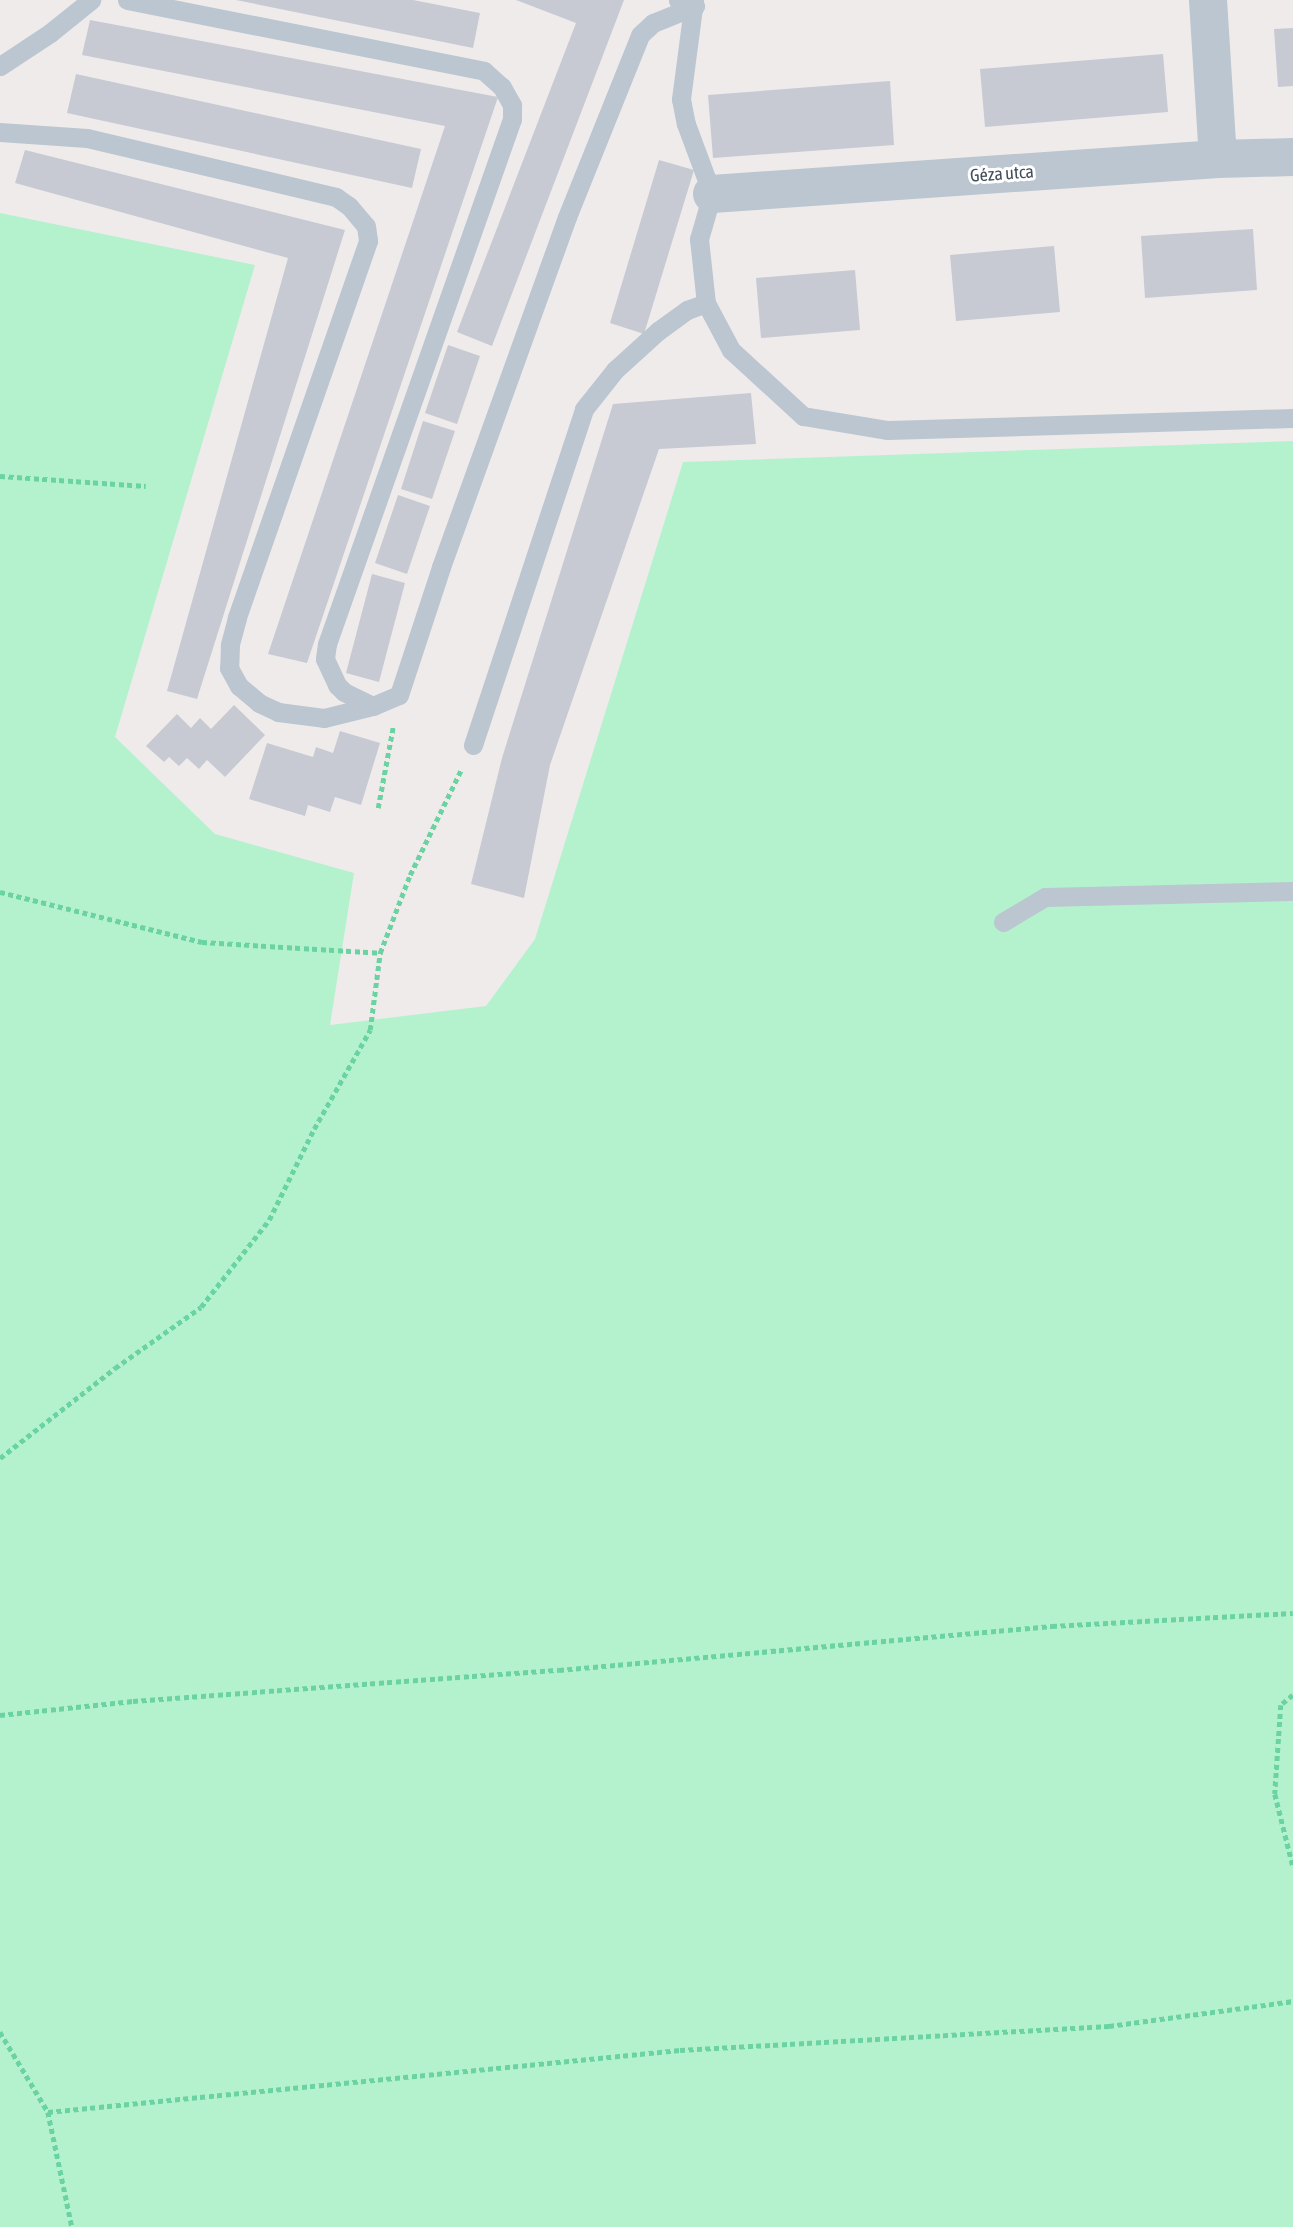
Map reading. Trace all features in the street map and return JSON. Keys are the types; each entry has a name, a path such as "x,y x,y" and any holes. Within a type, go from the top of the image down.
{"street":[{"path":"1208,0 1218,159"},
{"name":"Géza utca","path":"712,194 1218,159 1293,157"}],"lane":[{"path":"3,64 91,0"},
{"path":"127,0 484,71 502,87 512,105 512,119 327,644 325,659 337,685 344,692 373,706"},
{"path":"0,132 87,138 336,197 349,206 366,226 368,241 237,618 230,645 229,668 239,686 259,703 278,712 324,718 373,706 398,695 445,554 568,217 640,35 653,23 689,2"},
{"path":"689,2 681,99 686,124 712,194 699,239 706,303 731,350 803,416 888,430 1293,418"},
{"path":"473,746 584,410 615,370 658,331 687,310 706,303"},
{"path":"1003,922 1045,897 1293,891"}],"path":[{"path":"0,476 146,486"},
{"path":"379,808 398,695"},
{"path":"0,1458 115,1368 201,1307 269,1220 314,1129 370,1030 380,953 410,875 473,746"},
{"path":"0,892 202,942 380,953"},
{"path":"0,1715 133,1701 559,1670 1052,1626 1293,1613"},
{"path":"1293,1695 1281,1704 1275,1794 1293,1866"},
{"path":"48,2112 680,2049 1110,2026 1293,2001"},
{"path":"0,2032 48,2112 72,2227"}],"green space":[{"path":"0,213 255,265 115,737 215,834 354,873 330,1025 486,1006 535,939 683,462 1293,441 1293,2227 0,2227"}],"building":[{"path":"236,0 413,0 480,13 473,48"},
{"path":"516,0 624,0 492,346 457,332 576,23"},
{"path":"90,20 498,97 307,663 268,654 445,126 82,55"},
{"path":"1293,28 1293,86 1278,87 1274,29"},
{"path":"1163,54 1168,112 985,127 980,69"},
{"path":"76,74 421,149 412,188 67,113"},
{"path":"890,81 894,145 713,158 708,95"},
{"path":"25,150 345,230 197,699 167,691 288,258 15,183"},
{"path":"659,160 694,170 644,334 610,323"},
{"path":"1253,229 1257,290 1145,298 1141,236"},
{"path":"1054,246 1060,312 956,321 950,255"},
{"path":"855,270 860,330 761,338 756,278"},
{"path":"448,345 480,356 457,424 425,413"},
{"path":"751,393 756,444 659,449 550,765 524,898 471,884 502,758 613,404"},
{"path":"423,421 455,431 432,499 401,489"},
{"path":"398,495 430,506 407,574 375,563"},
{"path":"372,574 405,583 379,682 346,673"},
{"path":"234,705 265,735 225,777 207,760 199,769 187,758 179,766 169,757 164,762 146,746 177,714 191,728 200,718 211,729"},
{"path":"340,731 380,743 361,805 335,797 330,812 308,805 305,816 249,799 267,743 313,757 316,747 333,753"}]}
